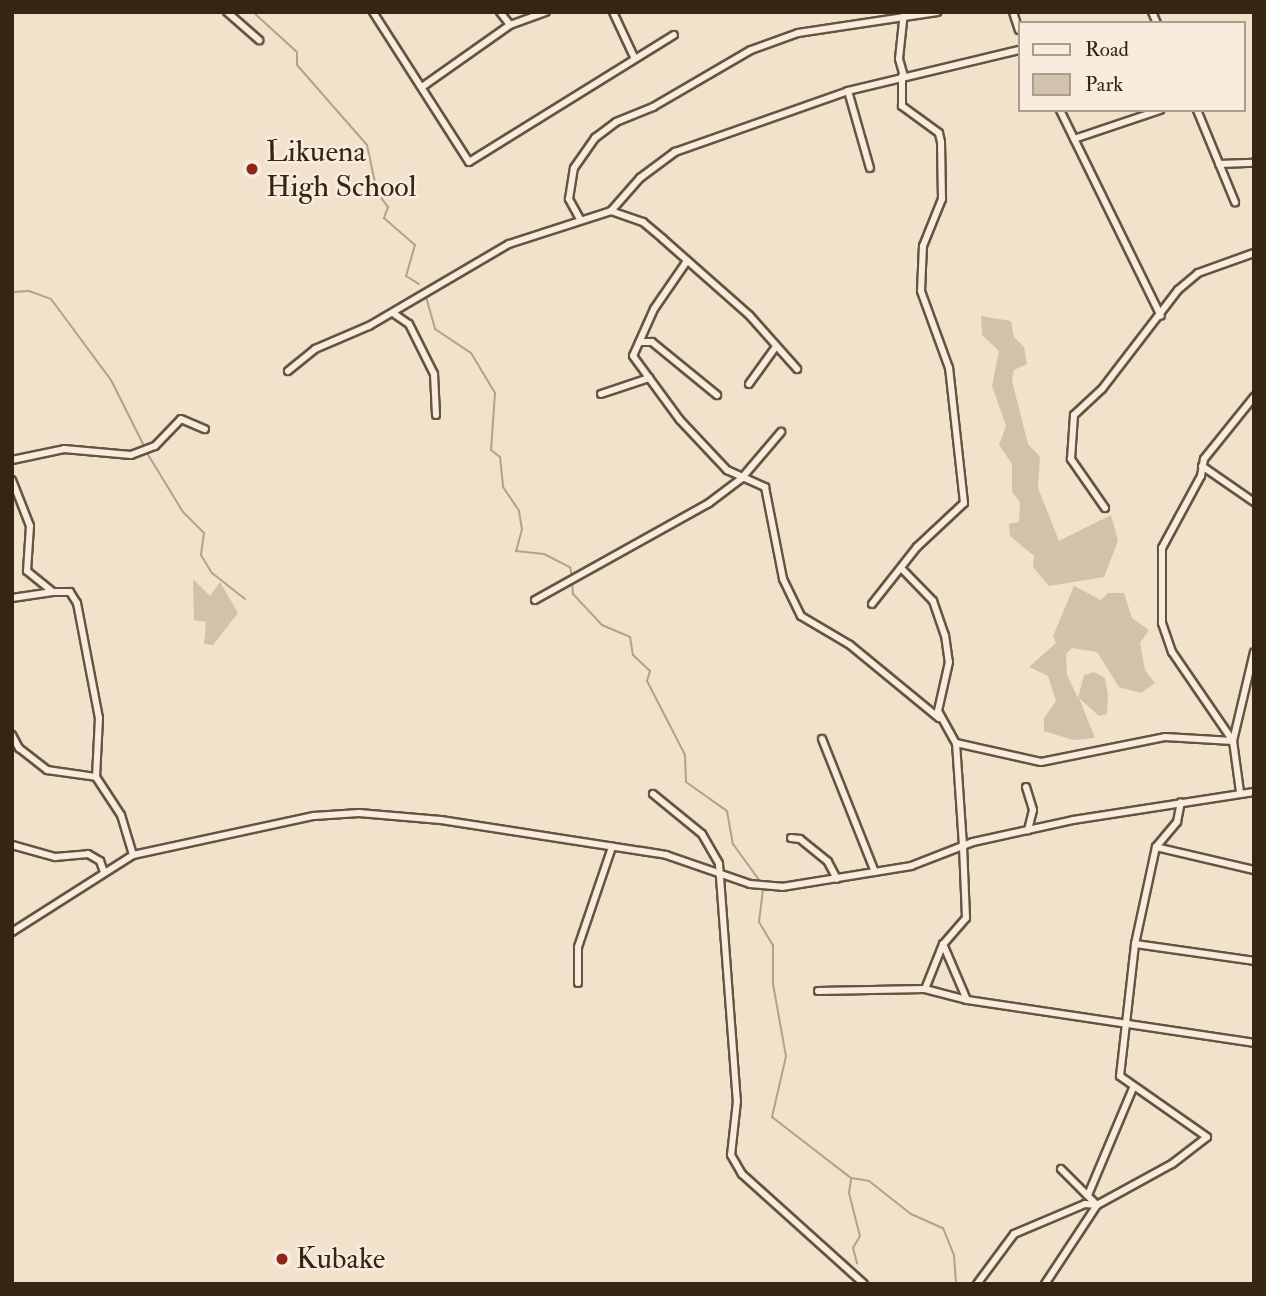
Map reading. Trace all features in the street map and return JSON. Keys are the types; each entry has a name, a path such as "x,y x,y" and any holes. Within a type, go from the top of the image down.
{"street":[{"path":"227,12 259,40"},
{"path":"373,12 469,162 557,104 599,84 634,57 674,35"},
{"path":"500,12 510,25"},
{"path":"422,87 510,25 547,12"},
{"path":"612,12 634,57"},
{"path":"580,219 569,199 574,168 595,138 616,122 653,107 751,50 820,29 937,12"},
{"path":"903,16 899,59 903,76 902,106 939,134 941,142 942,199 923,246 921,291 949,368 964,503 917,547 903,570"},
{"path":"611,211 640,178 674,152 848,91 1018,50"},
{"path":"848,91 870,168"},
{"path":"1061,112 1161,316"},
{"path":"1074,139 1154,112"},
{"path":"1198,112 1235,202"},
{"path":"1219,164 1254,163"},
{"path":"288,371 315,349 393,313 509,244 611,211 643,222 750,316 775,348 797,369"},
{"path":"1105,508 1071,459 1074,415 1198,274 1254,253"},
{"path":"687,261 653,309 633,356 680,420 741,479 765,487 783,579 801,617 850,645 939,718 956,743 966,918 943,944 925,989"},
{"path":"393,313 409,324 434,374 436,415"},
{"path":"640,342 652,342 717,394"},
{"path":"749,384 775,348"},
{"path":"601,394 649,378"},
{"path":"1233,741 1172,652 1162,623 1162,548 1202,466 1254,397"},
{"path":"12,460 64,449 131,456 155,446 181,419 205,429"},
{"path":"535,600 678,524 741,479 781,432"},
{"path":"1202,466 1254,502"},
{"path":"12,481 30,526 27,571 53,592"},
{"path":"872,604 896,570 903,570 933,601 945,635 949,662 939,718"},
{"path":"12,598 70,592 77,603 99,718 96,777 121,815 133,855"},
{"path":"1240,792 1233,741 1254,652"},
{"path":"12,735 19,748 47,770 96,777"},
{"path":"956,743 1041,762 1165,737 1233,741"},
{"path":"822,739 875,872"},
{"path":"1026,787 1033,810 1028,830"},
{"path":"12,932 133,855 200,837 359,813 666,855 763,887 837,879 911,866 963,846 1028,830 1240,792 1254,792"},
{"path":"653,794 702,834 720,873 737,1101 731,1155 742,1174 864,1284"},
{"path":"1045,1284 1097,1205 1172,1164 1207,1137 1133,1088 1120,1076 1135,944 1156,847 1177,822 1181,802"},
{"path":"791,838 800,839 828,862 837,879"},
{"path":"12,845 55,858 88,854 100,861 104,872"},
{"path":"578,982 578,947 611,847"},
{"path":"1156,847 1254,870"},
{"path":"943,944 967,1000"},
{"path":"1135,944 1254,961"},
{"path":"818,991 925,989 967,1000 1124,1026 1254,1043"},
{"path":"1088,1195 1133,1088"},
{"path":"1061,1169 1097,1205"},
{"path":"977,1284 1014,1234 1085,1204 1097,1205"}],"green space":[{"path":"981,316 1011,321 1014,337 1024,347 1027,364 1014,370 1012,381 1028,444 1040,457 1038,488 1059,541 1111,515 1118,541 1104,577 1049,586 1033,567 1034,556 1010,536 1009,524 1019,522 1020,502 1012,492 1012,464 999,445 1006,426 992,386 999,351 982,335"},
{"path":"193,579 210,596 220,582 238,613 213,645 204,644 206,622 194,620"},
{"path":"1074,586 1101,600 1108,593 1124,593 1132,618 1149,630 1140,643 1145,670 1155,683 1141,693 1119,687 1097,652 1072,648 1066,654 1067,675 1078,698 1084,675 1094,672 1105,678 1108,695 1107,714 1099,716 1079,698 1095,738 1073,740 1044,731 1044,718 1056,701 1048,676 1029,667 1056,643 1053,636"}],"waterway":[{"path":"253,12 297,52 297,65 367,145 377,192 388,207 384,218 415,245 406,276 419,284"},
{"path":"12,292 29,291 51,299 111,380 145,448"},
{"path":"426,297 435,329 471,353 495,393 491,450 500,457 503,487 519,511 522,529 516,551 544,554 570,567 572,576"},
{"path":"147,453 183,512 204,533 201,555 212,573 245,599"},
{"path":"572,581 573,594 602,625 630,637 633,655 650,671 647,681 685,755 686,782 727,811 733,844 762,884"},
{"path":"763,889 759,922 773,945 773,984 786,1056 772,1117 851,1178 869,1181 911,1214 943,1228 954,1255 956,1284"},
{"path":"851,1180 849,1193 860,1236 853,1248 857,1263"}],"place":[{"name":"Likuena High School","path":"252,169"},
{"name":"Kubake","path":"282,1259"}]}
